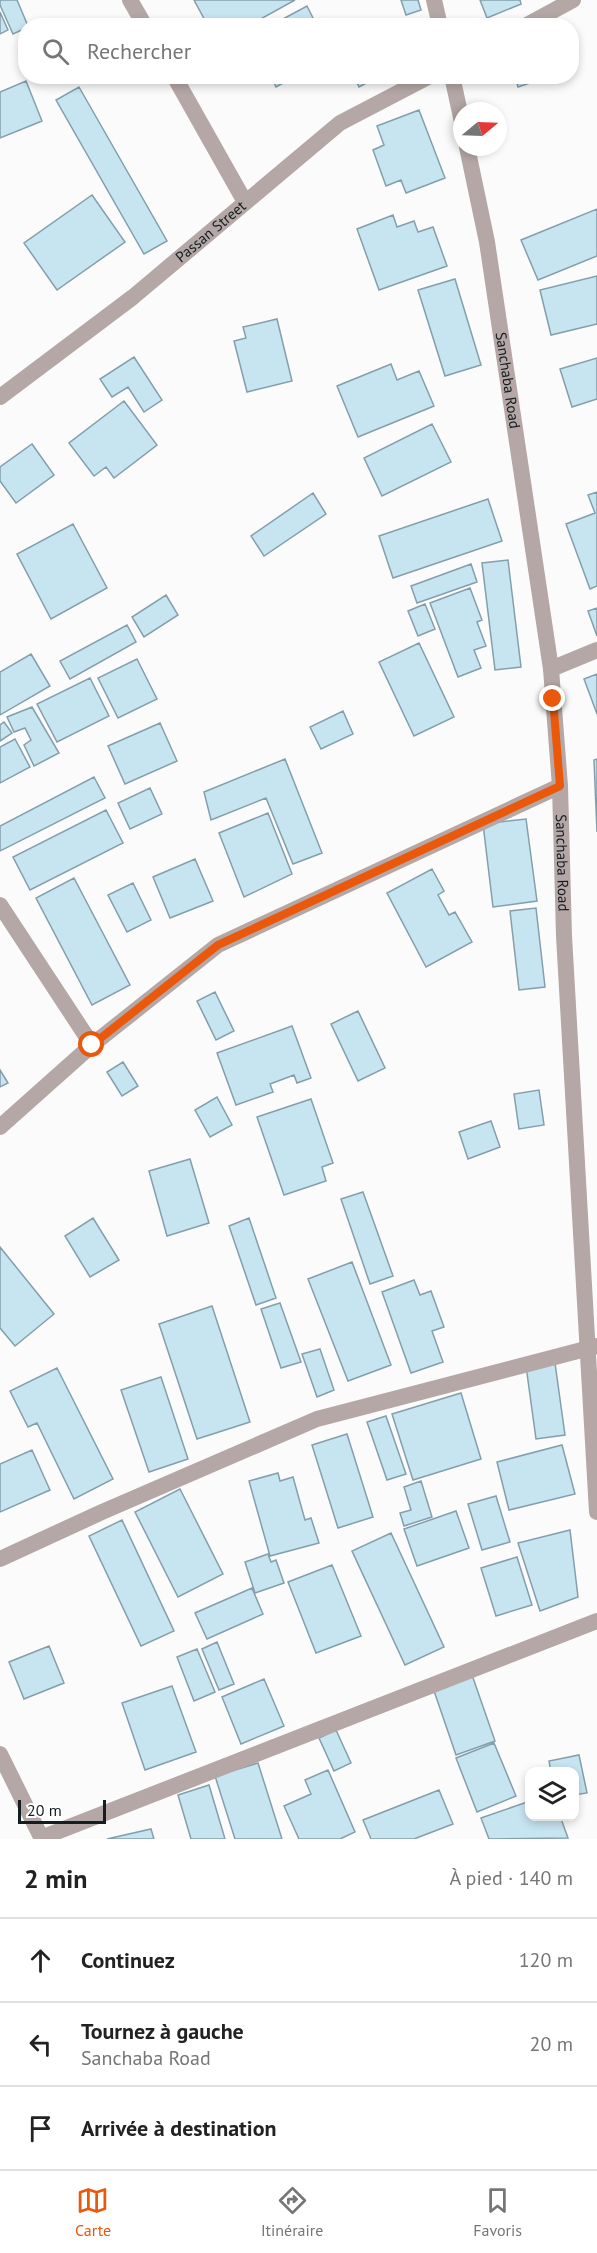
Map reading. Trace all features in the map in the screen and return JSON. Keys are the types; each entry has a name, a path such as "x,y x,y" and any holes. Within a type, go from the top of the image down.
{"street":[{"path":"130,0 140,18"},
{"path":"434,0 438,18"},
{"path":"540,18 573,0"},
{"path":"179,84 245,202"},
{"name":"Passan Street","path":"0,397 134,297 340,123 415,84"},
{"path":"454,84 458,102"},
{"name":"Sanchaba Road","path":"469,156 487,242 551,669 560,786 564,936 592,1347 597,1512"},
{"path":"551,669 597,650"},
{"path":"0,1127 92,1045 218,945 560,786"},
{"path":"0,905 92,1045"},
{"path":"0,1560 102,1512 317,1419 592,1347"},
{"path":"0,1754 42,1838 597,1621"}],"building":[{"path":"0,0 17,0 25,18 18,18 18,32 13,34"},
{"path":"194,0 295,0 262,18 204,18"},
{"path":"401,0 418,0 421,10 406,15"},
{"path":"480,0 520,0 521,4 487,18"},
{"path":"307,6 313,18 285,18"},
{"path":"0,12 8,30 0,34"},
{"path":"19,84 27,84 42,121 0,138 0,92"},
{"path":"79,87 167,241 144,254 56,100"},
{"path":"419,110 445,178 406,193 401,180 386,186 373,150 384,145 377,126"},
{"path":"92,195 125,242 57,290 24,243"},
{"path":"597,209 597,256 538,280 521,240"},
{"path":"393,215 397,227 414,221 418,232 433,227 447,266 379,290 357,229"},
{"path":"597,276 597,324 551,335 540,290"},
{"path":"455,279 481,365 445,376 418,290"},
{"path":"277,319 292,381 247,392 234,341 246,338 243,327"},
{"path":"134,357 162,400 144,412 128,387 112,397 100,379"},
{"path":"597,358 597,399 572,407 560,369"},
{"path":"391,364 397,380 419,371 434,406 358,437 337,386"},
{"path":"124,401 157,445 114,478 106,467 94,476 69,443"},
{"path":"432,424 451,462 382,496 364,458"},
{"path":"32,444 54,475 16,503 0,481 0,467"},
{"path":"597,492 597,586 590,589 566,524 595,513 588,495"},
{"path":"313,493 326,514 264,556 251,536"},
{"path":"488,499 502,541 393,578 379,536"},
{"path":"73,524 107,588 51,619 17,554"},
{"path":"508,560 521,667 495,670 482,563"},
{"path":"471,564 477,582 417,603 411,586"},
{"path":"470,588 482,620 477,622 486,646 474,650 481,668 458,677 430,603"},
{"path":"166,595 178,615 144,637 132,617"},
{"path":"425,604 435,629 418,636 408,611"},
{"path":"597,608 597,636 588,611"},
{"path":"127,625 136,642 70,679 60,661"},
{"path":"419,643 454,717 414,736 379,662"},
{"path":"31,654 50,686 0,715 0,672"},
{"path":"137,659 157,699 118,718 98,678"},
{"path":"597,674 597,714 584,679"},
{"path":"90,678 109,716 57,742 37,704"},
{"path":"32,707 59,753 34,766 24,745 31,740 25,728 14,732 7,717"},
{"path":"343,711 353,734 321,749 310,727"},
{"path":"4,722 12,733 0,741 0,725"},
{"path":"160,723 177,761 125,784 108,746"},
{"path":"15,739 30,767 0,783 0,747"},
{"path":"285,759 322,853 293,864 266,798 211,820 204,792"},
{"path":"597,759 597,832 594,760"},
{"path":"94,777 105,798 0,851 0,826"},
{"path":"150,788 162,814 130,829 118,803"},
{"path":"106,810 123,843 30,890 13,857"},
{"path":"268,813 292,874 244,897 219,833"},
{"path":"526,819 537,901 493,907 483,824"},
{"path":"195,859 213,901 170,918 153,877"},
{"path":"432,869 444,891 438,895 449,915 455,912 472,942 426,967 387,893"},
{"path":"74,878 130,985 92,1005 36,898"},
{"path":"133,883 151,920 127,932 108,895"},
{"path":"536,908 545,987 519,990 510,911"},
{"path":"215,992 234,1031 216,1040 197,1001"},
{"path":"358,1011 385,1068 358,1081 331,1024"},
{"path":"292,1026 311,1078 297,1083 294,1075 270,1084 273,1092 236,1105 217,1053"},
{"path":"123,1062 138,1086 122,1096 107,1072"},
{"path":"0,1070 8,1083 0,1087"},
{"path":"539,1090 544,1125 519,1129 514,1094"},
{"path":"217,1097 232,1125 210,1137 195,1110"},
{"path":"311,1099 333,1163 322,1167 326,1181 284,1195 257,1117"},
{"path":"491,1121 500,1147 468,1159 459,1132"},
{"path":"190,1159 209,1223 167,1236 149,1171"},
{"path":"363,1192 393,1276 370,1284 341,1199"},
{"path":"93,1218 119,1260 90,1277 65,1236"},
{"path":"249,1218 276,1298 256,1305 229,1226"},
{"path":"0,1247 54,1314 15,1346 0,1328"},
{"path":"352,1262 391,1365 348,1381 308,1279"},
{"path":"414,1280 420,1295 431,1291 444,1327 432,1331 443,1362 411,1373 382,1292"},
{"path":"280,1303 301,1362 281,1368 261,1309"},
{"path":"212,1306 250,1422 197,1439 159,1324"},
{"path":"320,1349 334,1390 317,1397 302,1354"},
{"path":"555,1363 565,1435 536,1439 526,1366"},
{"path":"57,1368 113,1479 74,1499 37,1423 28,1427 10,1391"},
{"path":"161,1377 188,1459 149,1472 121,1390"},
{"path":"461,1393 481,1459 413,1480 392,1414"},
{"path":"386,1416 406,1474 387,1480 367,1422"},
{"path":"347,1434 373,1517 338,1528 312,1445"},
{"path":"562,1445 575,1494 509,1510 497,1462"},
{"path":"32,1450 50,1490 0,1512 0,1464"},
{"path":"278,1473 280,1481 293,1477 305,1520 311,1518 319,1543 270,1556 249,1481"},
{"path":"421,1481 432,1517 404,1526 400,1513 411,1510 404,1487"},
{"path":"180,1489 223,1574 178,1597 135,1512"},
{"path":"496,1496 510,1542 482,1550 468,1504"},
{"path":"456,1511 469,1548 417,1566 404,1529"},
{"path":"122,1520 174,1631 141,1646 89,1536"},
{"path":"570,1530 578,1597 540,1611 518,1543"},
{"path":"391,1533 444,1647 405,1665 352,1551"},
{"path":"268,1554 271,1562 276,1560 284,1583 255,1593 245,1562"},
{"path":"517,1557 532,1605 496,1616 481,1568"},
{"path":"332,1565 361,1636 316,1653 288,1582"},
{"path":"252,1588 263,1614 207,1639 195,1613"},
{"path":"217,1642 234,1684 219,1690 202,1649"},
{"path":"49,1646 64,1683 24,1699 9,1662"},
{"path":"197,1649 215,1692 194,1701 177,1657"},
{"path":"472,1675 495,1741 456,1755 433,1688"},
{"path":"264,1679 284,1726 241,1744 222,1697"},
{"path":"172,1686 196,1752 145,1770 122,1703"},
{"path":"336,1730 351,1763 334,1771 319,1738"},
{"path":"494,1743 516,1796 477,1812 456,1758"},
{"path":"579,1755 587,1793 579,1794 579,1767 550,1767 549,1761"},
{"path":"258,1763 282,1839 235,1839 215,1776"},
{"path":"328,1770 355,1832 340,1839 299,1839 284,1806 311,1794 305,1780"},
{"path":"209,1785 225,1839 191,1839 178,1795"},
{"path":"439,1790 453,1824 414,1839 371,1839 363,1820"},
{"path":"525,1803 525,1821 562,1821 568,1838 489,1839 481,1818"},
{"path":"151,1829 154,1839 107,1839"}],"route":[{"path":"92,1045 218,945 560,786 553,699"}]}
